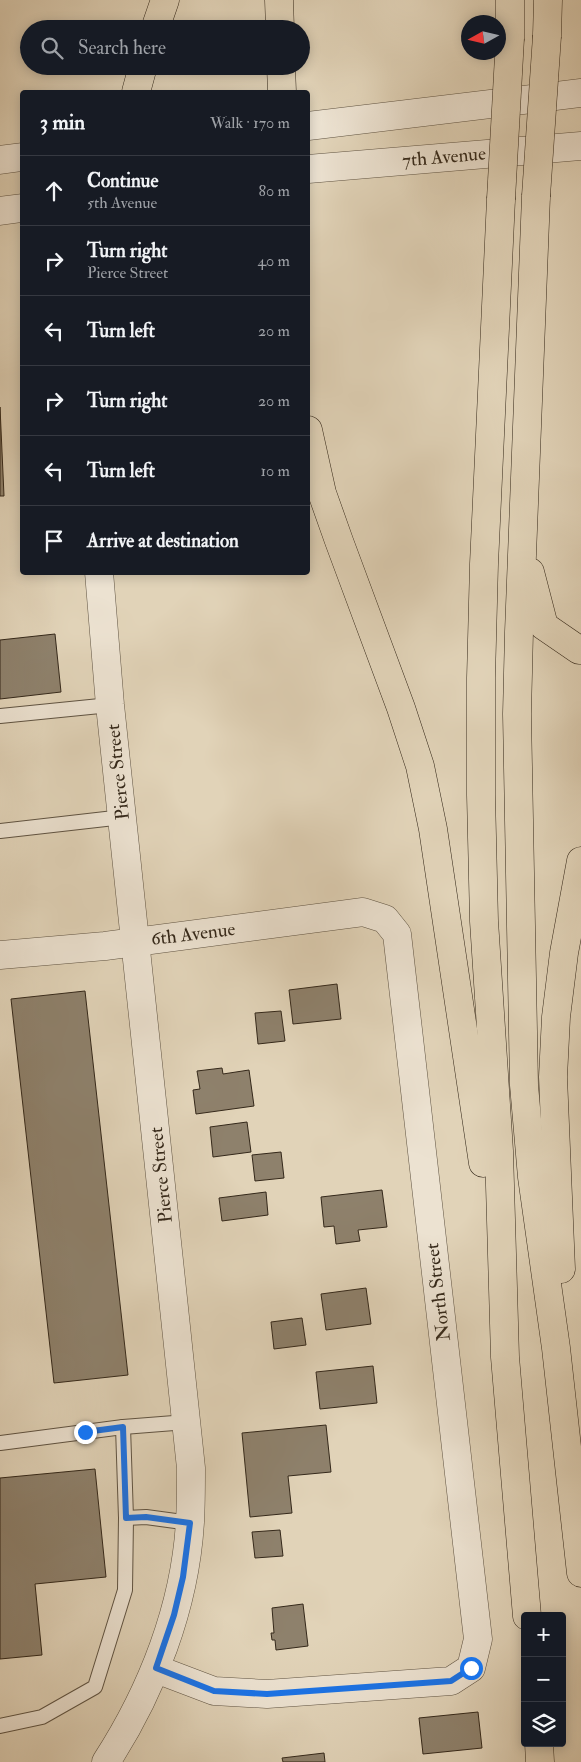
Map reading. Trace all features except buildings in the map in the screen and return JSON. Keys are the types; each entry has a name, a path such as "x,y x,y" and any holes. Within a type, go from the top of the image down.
{"highway":[{"path":"158,20 165,0"},
{"path":"279,0 280,20"},
{"path":"505,1357 499,1151 484,921 481,678 484,564 510,38 510,0"},
{"path":"548,0 536,196 519,632 518,714 524,1085 532,1177 556,1348 581,1573"},
{"path":"137,90 141,75"},
{"path":"281,75 282,90"},
{"path":"310,439 322,493 338,541 402,708 420,766 432,829 482,1147 505,1357 527,1612"},
{"path":"526,452 530,572 544,626 581,650"},
{"path":"556,1348 561,1273 553,1076 554,1047 564,953 581,861"},
{"path":"539,1747 540,1762"}],"street":[{"path":"310,126 581,93"},
{"name":"7th Avenue","path":"310,169 581,146"},
{"path":"0,160 20,157"},
{"path":"0,211 20,208"},
{"name":"Pierce Street","path":"99,575 110,705 191,1468 190,1523 183,1577 174,1615 156,1668 133,1718 106,1762"},
{"name":"6th Avenue","path":"0,955 105,946 363,912 385,919"},
{"name":"North Street","path":"156,1668 214,1691 267,1694 451,1681 471,1668 478,1639 397,934 385,919"}],"lane":[{"path":"0,716 110,705"},
{"path":"0,831 122,817"},
{"path":"0,1443 123,1427 187,1422"},
{"path":"0,1726 42,1717 95,1687 125,1590 126,1518 123,1427"},
{"path":"126,1518 146,1517 190,1523"}],"route":[{"path":"85,1432 123,1427 126,1518 146,1517 190,1523 183,1577 174,1615 156,1668 214,1691 267,1694 451,1681 471,1668"}]}
